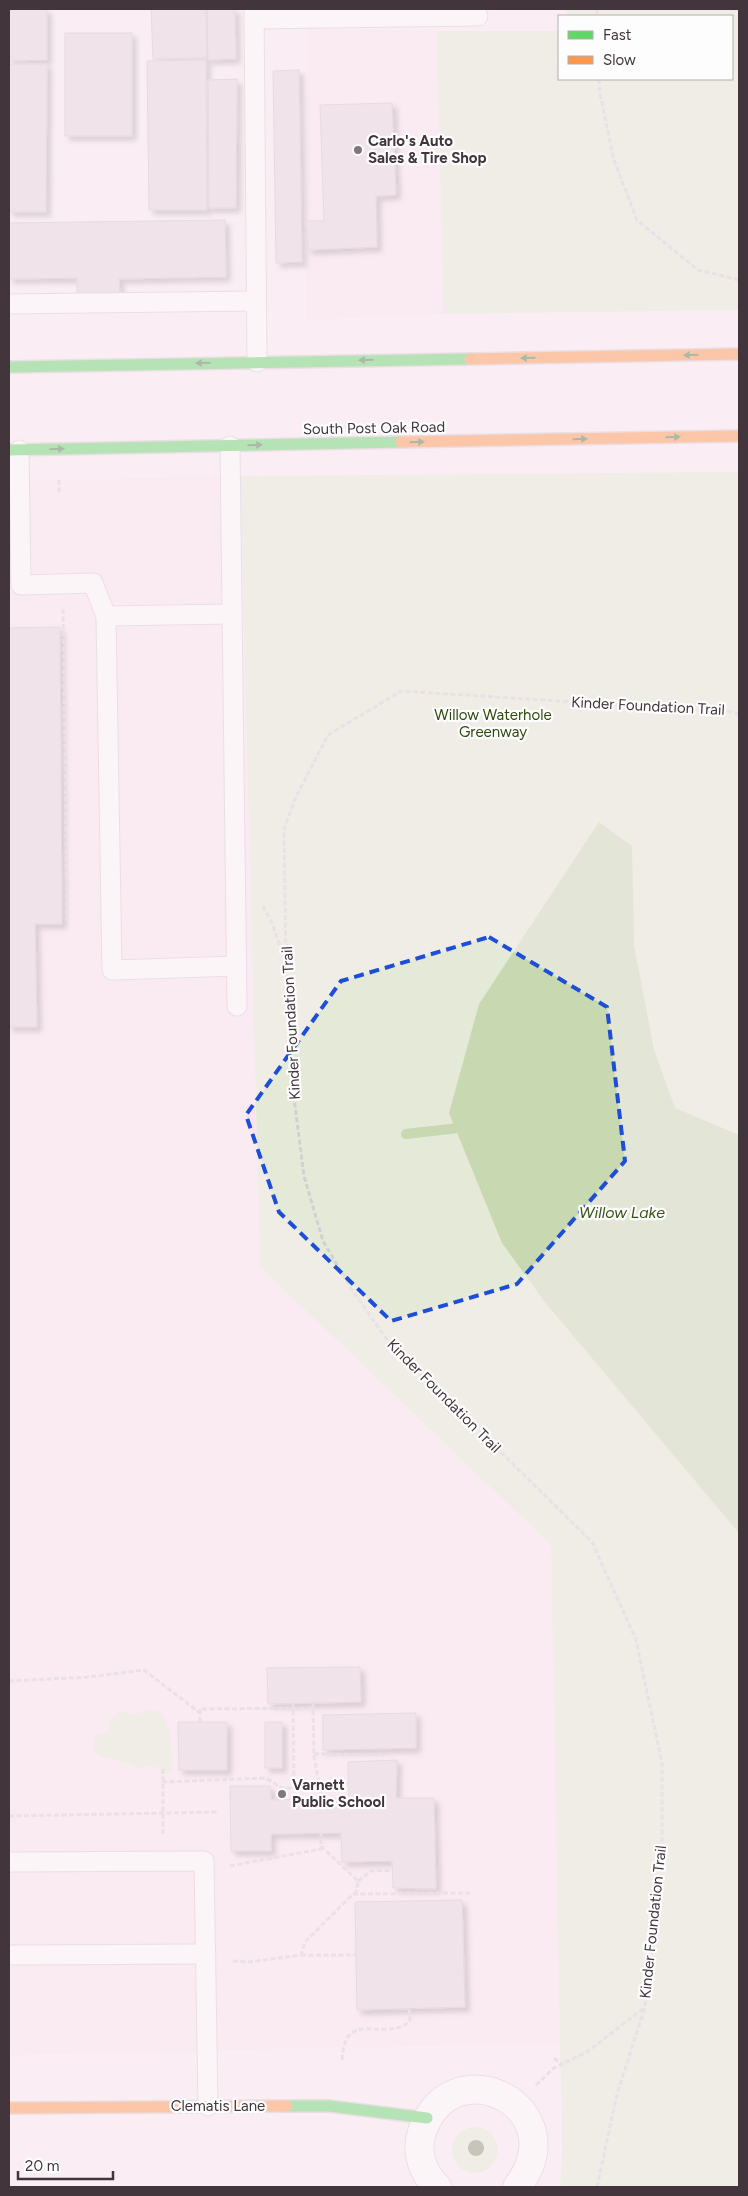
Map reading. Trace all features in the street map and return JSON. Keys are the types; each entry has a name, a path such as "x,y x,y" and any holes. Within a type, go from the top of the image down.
{"main road":[{"path":"9,367 739,354"},
{"path":"713,436 739,424"},
{"name":"South Post Oak Road","path":"14,450 739,436"},
{"name":"Clematis Lane","path":"9,2108 329,2106 427,2118"}],"street":[{"path":"437,2187 429,2179 420,2159 420,2138 427,2118 444,2099 467,2089 493,2091 515,2103 530,2124 535,2149 527,2174 517,2187"}],"lane":[{"path":"257,362 254,14 478,16"},
{"path":"9,304 256,301"},
{"path":"230,446 238,1006"},
{"path":"14,450 21,585 92,583 106,616 112,970 237,966"},
{"path":"106,616 232,614"},
{"path":"9,1862 204,1862 208,2106"},
{"path":"9,1955 206,1954"}],"path":[{"path":"600,80 600,94 614,160 638,220 698,270 739,280"},
{"path":"59,472 59,495"},
{"path":"62,599 67,921"},
{"name":"Kinder Foundation Trail","path":"597,2187 617,2094 645,2007 662,1862 662,1763 636,1640 592,1542 457,1408 395,1352 350,1288 323,1241 303,1166 293,1090 286,963 284,828 296,797 328,735 401,691 734,712 739,715"},
{"path":"236,897 250,899 262,905 272,923 286,963"},
{"path":"9,1681 89,1677 144,1670 200,1713"},
{"path":"293,1703 294,1788"},
{"path":"313,1703 314,1754 322,1799"},
{"path":"200,1722 200,1709 314,1708"},
{"path":"314,1754 384,1755"},
{"path":"163,1769 164,1862"},
{"path":"162,1782 266,1778 282,1788 320,1788 349,1783"},
{"path":"9,1816 217,1812"},
{"path":"204,1865 233,1866 321,1849 321,1833"},
{"path":"321,1846 358,1881"},
{"path":"356,1894 358,1881 371,1871 393,1870"},
{"path":"301,1955 305,1942 353,1894 470,1893"},
{"path":"233,1961 250,1962 301,1955 356,1955"},
{"path":"515,2103 554,2068 587,2052 645,2007"},
{"path":"342,2060 346,2038 352,2032 362,2028 396,2030 410,2021 409,2009"},
{"path":"554,2058 560,2064"}],"highlighted area":[{"path":"489,937 607,1007 625,1161 517,1284 391,1321 279,1212 246,1115 341,981"}],"shaded area":[{"path":"308,29 437,31 443,314 306,320"},
{"name":"Varnett Public School","path":"240,476 260,1267 551,1545 561,2043 9,2055 9,481"}],"green space":[{"path":"567,9 739,9 739,310 443,314 437,31 558,31 558,80 733,80 733,15 567,15"},
{"name":"Willow Waterhole Greenway","path":"739,472 739,2187 560,2187 562,2149 551,1545 260,1267 240,476"},
{"path":"120,1710 132,1715 151,1710 159,1712 164,1717 170,1735 172,1772 148,1765 140,1769 92,1752 95,1736 107,1732 112,1717"},
{"path":"470,2127 480,2127 494,2137 498,2150 494,2163 488,2169 480,2173 470,2173 456,2163 452,2155 452,2145 462,2131"}],"water":[{"name":"Willow Lake","path":"599,822 632,846 634,945 654,1050 675,1108 739,1135 739,1533 544,1301 502,1243 449,1113 479,1004"}],"building":[{"path":"9,9 47,9 47,60 9,61"},
{"path":"151,9 206,9 207,58 153,59"},
{"path":"207,9 235,9 236,59 208,60"},
{"path":"65,33 132,33 132,136 65,136"},
{"path":"206,60 207,210 149,210 147,61"},
{"path":"9,64 47,64 46,212 9,212"},
{"path":"299,70 302,262 276,263 273,71"},
{"path":"237,79 236,208 209,208 208,80"},
{"name":"Carlo's Auto Sales & Tire Shop","path":"392,103 396,195 376,196 377,247 308,250 306,221 324,221 320,105"},
{"path":"225,220 226,277 119,279 120,295 77,295 77,278 9,279 9,223"},
{"path":"60,627 62,924 35,924 37,1027 9,1027 9,628"},
{"path":"360,1667 361,1702 268,1704 267,1668"},
{"path":"416,1713 416,1748 323,1750 323,1715"},
{"path":"178,1722 227,1722 227,1770 179,1770"},
{"path":"265,1722 282,1722 282,1768 265,1768"},
{"path":"397,1760 396,1798 434,1798 436,1889 393,1888 392,1861 342,1862 341,1833 271,1834 271,1851 231,1851 230,1786 270,1786 271,1800 349,1798 348,1762"},
{"path":"462,1900 465,2007 357,2010 355,1902"}],"waterway":[{"path":"406,1134 467,1127"}],"traffic: fast":[{"path":"9,367 470,359"},
{"path":"9,450 401,442"},
{"path":"287,2106 329,2106 427,2118"}],"traffic: slow":[{"path":"470,359 739,354"},
{"path":"401,442 739,436"},
{"path":"9,2108 287,2106"}],"place":[{"name":"Carlo's Auto Sales & Tire Shop","path":"358,150"},
{"name":"Varnett Public School","path":"282,1794"}]}
